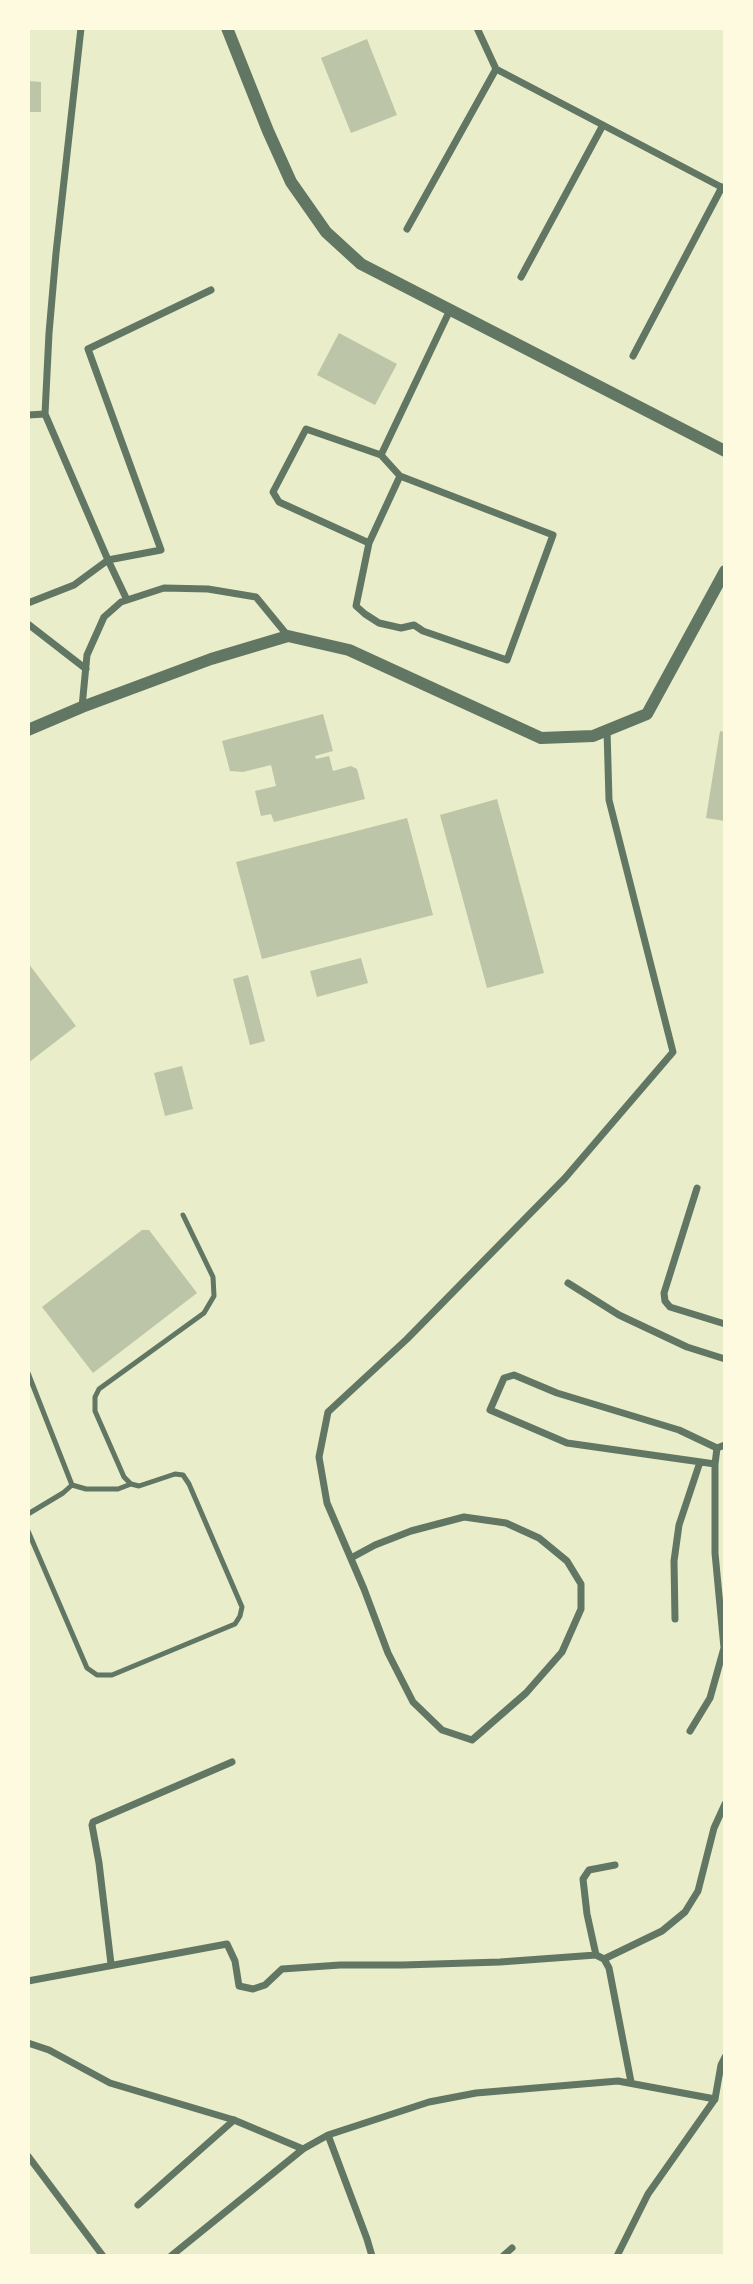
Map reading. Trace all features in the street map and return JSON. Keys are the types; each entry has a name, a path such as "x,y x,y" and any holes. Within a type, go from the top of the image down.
{"street":[{"path":"81,28 55,253 45,414 127,600"},
{"path":"227,28 291,182 326,232 360,264 725,451"},
{"path":"477,28 496,69 724,188 634,356"},
{"path":"407,229 496,69"},
{"path":"521,277 603,125"},
{"path":"28,603 74,584 108,560 161,550 88,349 211,290"},
{"path":"381,456 450,310"},
{"path":"28,415 45,414"},
{"path":"369,543 279,502 273,492 306,429 381,456 400,476 553,535 507,660 423,631 414,625 401,628 379,623 356,606 369,543 400,476"},
{"path":"28,730 211,659 288,636 349,650 541,738 593,736 647,714 725,571"},
{"path":"82,707 87,655 104,618 121,602 164,589 208,589 256,597 288,636"},
{"path":"28,624 86,668"},
{"path":"351,1558 411,1531 464,1517 506,1522 539,1538 567,1561 581,1584 581,1609 562,1652 527,1693 471,1740 442,1730 413,1702 388,1653 327,1503 319,1457 328,1412 407,1339 565,1178 673,1052 609,800 607,730"},
{"path":"697,1188 664,1293 665,1301 670,1307 725,1324"},
{"path":"568,1283 619,1315 687,1347 725,1359"},
{"path":"690,1731 710,1698 724,1648 715,1553 715,1464 721,1446 679,1430 557,1393 514,1376 504,1378 490,1410 567,1443 715,1464"},
{"path":"675,1619 674,1561 679,1525 699,1462"},
{"path":"111,1964 93,1822 232,1762"},
{"path":"28,1981 227,1944 235,1962 239,1986 253,1989 265,1985 282,1969 600,1957 662,1931 685,1912 698,1891 714,1828 725,1804"},
{"path":"615,1865 589,1870 583,1879 587,1914 600,1957 609,1968 631,2082"},
{"path":"28,2043 49,2050 110,2084 234,2120 303,2149"},
{"path":"617,2256 648,2194 715,2099 724,2063"},
{"path":"171,2256 303,2149 328,2136 429,2102 476,2093 618,2081 715,2099"},
{"path":"138,2205 234,2120"},
{"path":"328,2136 372,2256"},
{"path":"28,2156 103,2256"},
{"path":"503,2256 512,2248"}],"lane":[{"path":"28,1531 87,1668 97,1675 112,1675 235,1624 240,1616 242,1606 183,1475 175,1474 139,1486 131,1484 124,1477 95,1411 94,1397 99,1389 204,1313 214,1296 213,1277 183,1215"},
{"path":"28,1373 72,1485"},
{"path":"72,1485 86,1489 118,1489 131,1484"},
{"path":"28,1514 72,1485"}],"building":[{"path":"367,39 397,115 351,133 321,58"},
{"path":"28,81 41,82 41,112 28,112"},
{"path":"339,333 397,364 375,405 317,375"},
{"path":"323,714 333,751 315,756 316,759 329,756 333,771 351,766 357,769 365,799 274,822 271,814 261,816 255,791 276,786 271,765 243,772 230,771 222,741"},
{"path":"720,731 725,732 725,821 706,818"},
{"path":"497,799 544,973 487,988 440,815"},
{"path":"407,818 433,915 262,959 236,862"},
{"path":"361,958 368,983 317,997 310,971"},
{"path":"28,963 76,1026 28,1063"},
{"path":"248,975 265,1041 250,1045 233,979"},
{"path":"182,1066 193,1109 165,1116 154,1073"},
{"path":"142,1230 149,1230 197,1293 93,1373 42,1307"}]}
